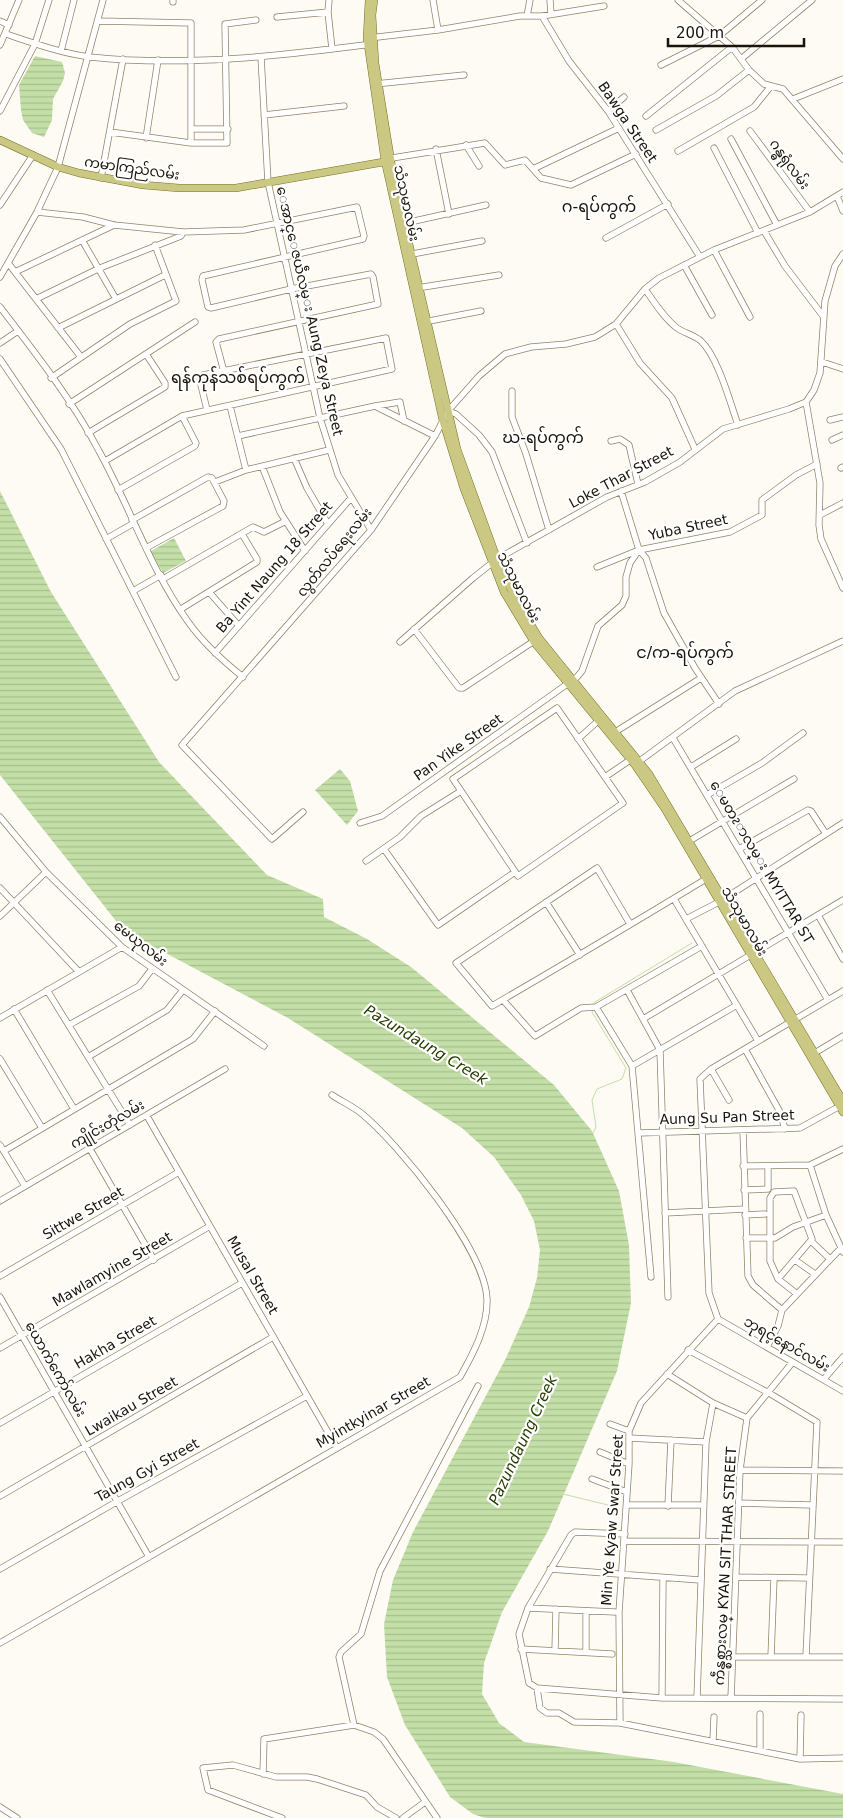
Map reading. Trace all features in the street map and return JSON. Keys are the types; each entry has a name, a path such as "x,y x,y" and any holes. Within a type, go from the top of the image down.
{"main road":[{"name":"သံသုမာလမ်း","path":"369,0 370,41 387,160 408,255 459,457 504,592 536,640 635,762 688,842 842,1106"},
{"name":"သံသုမာလမ်း","path":"370,41 374,0"},
{"name":"ကမာကြည်လမ်း","path":"0,140 58,167 101,178 178,188 236,188 387,160"},
{"name":"သံသုမာလမ်း","path":"424,322 443,422 464,489 494,561"},
{"name":"သံသုမာလမ်း","path":"570,683 598,721 612,733"},
{"name":"သံသုမာလမ်း","path":"688,842 706,879 722,900"}],"street":[{"path":"0,45 19,0"},
{"path":"0,111 35,44 50,0"},
{"path":"61,50 74,0"},
{"path":"0,277 37,212 58,167 99,21 103,0"},
{"path":"329,0 328,12 332,49"},
{"path":"433,0 438,30"},
{"path":"527,16 530,0"},
{"path":"550,0 551,14"},
{"path":"6,34 35,44 89,56 158,60 227,59 332,49 370,41 527,16 542,16 602,7 594,0"},
{"path":"678,0 732,48 749,70 764,84 782,89 793,99 843,159"},
{"path":"661,65 718,36 762,0"},
{"path":"741,59 812,0"},
{"path":"277,18 328,12"},
{"name":"Bawga Street","path":"542,16 569,61 608,111 700,256"},
{"path":"110,132 191,143 225,144 228,142 225,24 256,20"},
{"path":"0,21 9,25"},
{"path":"99,21 189,22 192,25 191,143"},
{"path":"646,116 732,48"},
{"name":"ေအာင္ေဇယဵလမ္း Aung Zeya Street","path":"261,57 268,182 320,418 338,475 370,530"},
{"path":"101,178 123,59"},
{"path":"146,138 158,60"},
{"path":"656,130 716,96 749,70"},
{"path":"376,84 464,75"},
{"path":"793,99 843,79"},
{"path":"678,151 754,107 771,86"},
{"path":"608,111 624,96"},
{"path":"264,115 344,106"},
{"path":"532,169 619,128"},
{"path":"191,129 228,129"},
{"name":"ဂန္ဓရုံလမ်း","path":"750,131 810,212"},
{"path":"731,139 777,226"},
{"path":"387,160 436,149 485,143 505,165 525,160 541,178 571,185 636,154"},
{"path":"466,146 479,166"},
{"path":"714,148 761,232 823,316"},
{"path":"436,149 449,214"},
{"path":"0,204 33,155"},
{"name":"လွတ်လပ်ရေးလမ်း","path":"303,812 272,839 182,745 370,530 435,436 448,411 479,376 505,354 531,347 566,344 595,337 616,324 645,289 684,265 714,250 810,212 843,192"},
{"path":"837,196 843,211"},
{"path":"606,238 668,204"},
{"path":"402,224 486,205"},
{"path":"37,212 83,217 114,225 183,232 244,230 356,206 364,238 284,256 202,278 210,308 291,289 372,275 378,304 217,340 224,372"},
{"path":"15,272 114,225"},
{"path":"36,299 100,268 182,236 183,232"},
{"path":"82,240 100,268 116,299"},
{"path":"408,255 482,241"},
{"path":"51,378 130,324 176,301 155,245"},
{"path":"714,250 750,317"},
{"path":"843,254 835,266 823,316 822,362 814,390 806,402 820,483 819,525 821,539 843,588"},
{"path":"8,263 81,357"},
{"path":"684,265 712,314"},
{"path":"58,328 165,275"},
{"path":"416,288 499,275"},
{"path":"645,289 668,320 677,328 700,340 712,357 738,425"},
{"path":"0,307 88,433 105,462 146,548 189,623 215,653 243,677"},
{"path":"424,322 481,311"},
{"path":"69,404 195,322"},
{"path":"616,324 640,363 672,398 696,449"},
{"path":"0,344 18,331"},
{"path":"105,462 182,416 392,369 386,337 201,377 200,381 207,410"},
{"path":"88,433 165,385 146,354"},
{"path":"0,359 61,449 176,677"},
{"path":"822,362 843,369"},
{"path":"512,391 511,409 549,530"},
{"path":"238,436 400,402 404,421"},
{"name":"Loke Thar Street","path":"400,642 494,561 607,497 638,484 680,462 723,429 806,402"},
{"path":"230,406 246,470"},
{"path":"375,406 435,436"},
{"path":"448,411 456,414 479,435 492,452 527,543"},
{"path":"118,490 196,445 182,416"},
{"path":"830,420 843,417"},
{"path":"832,440 843,435"},
{"path":"610,441 626,440 629,445 638,484"},
{"path":"215,482 246,470 329,450"},
{"path":"294,458 307,488 328,524"},
{"name":"Yuba Street","path":"597,567 638,550 742,528 762,515 762,500 817,464"},
{"path":"262,466 286,521 305,551"},
{"path":"106,539 211,476 224,503 146,548"},
{"path":"621,491 638,550 646,558 664,613 701,678 719,704"},
{"name":"Ba Yint Naung 18 Street","path":"215,653 351,498"},
{"path":"820,515 843,503"},
{"path":"133,591 254,527 264,532 286,521"},
{"path":"181,610 256,562 257,559 242,534"},
{"path":"570,683 582,671 598,626 622,605 626,596 626,576 630,563 638,550"},
{"path":"209,592 239,626"},
{"path":"414,629 459,688 463,688 536,640"},
{"path":"604,777 635,762 673,738 735,691 843,641"},
{"path":"612,733 701,678"},
{"name":"Pan Yike Street","path":"360,823 382,816 570,683"},
{"path":"558,708 604,777 623,803 518,876 453,779 558,708"},
{"path":"578,738 598,721"},
{"path":"707,795 762,763 803,732"},
{"name":"ေမတၩာလမ္း MYITTAR ST","path":"673,738 828,1000"},
{"path":"691,767 736,739"},
{"path":"688,842 794,779"},
{"path":"366,861 384,849 421,816 461,791"},
{"path":"739,849 808,810 811,811 826,834"},
{"name":"မေယုလမ်း","path":"0,817 46,872 122,947 264,1046"},
{"path":"686,919 722,900 843,823"},
{"path":"384,849 438,925 515,872"},
{"path":"630,924 597,868 456,962 492,1006 706,879"},
{"path":"0,916 46,872"},
{"path":"0,888 79,972"},
{"path":"674,899 758,1041"},
{"path":"643,1019 843,900"},
{"path":"546,902 580,954"},
{"path":"818,915 843,959"},
{"path":"503,1000 535,1036 581,1008 596,1007 702,946"},
{"path":"0,1018 122,947"},
{"path":"69,1025 138,986 152,968"},
{"path":"47,990 130,1125"},
{"path":"88,1056 167,1010 184,990"},
{"path":"626,990 660,1050 668,1297"},
{"path":"718,1318 709,1293 704,1131 700,1079 711,1069 745,1048 843,991"},
{"path":"632,1066 737,1005"},
{"path":"596,1007 632,1066 651,1277"},
{"path":"14,1009 74,1109"},
{"path":"4,1150 193,1039 216,1011"},
{"path":"812,1055 843,1036"},
{"path":"745,1048 780,1112 785,1129"},
{"path":"0,1059 42,1128"},
{"name":"ကျိုင်းတုံလမ်း","path":"0,1201 225,1069"},
{"path":"711,1069 728,1100"},
{"name":"Myintkyinar Street","path":"0,1643 460,1377 480,1335 487,1299 479,1269 470,1250 423,1178 361,1113 332,1095"},
{"name":"Aung Su Pan Street","path":"639,1133 800,1128 842,1106"},
{"name":"Musal Street","path":"147,1116 337,1448"},
{"path":"743,1130 748,1276 753,1285 782,1310"},
{"path":"0,1145 25,1186"},
{"path":"90,1148 154,1260"},
{"path":"744,1166 810,1165 843,1149"},
{"path":"767,1347 778,1326 782,1310 830,1259 842,1250 826,1215 810,1165"},
{"path":"744,1190 768,1189 768,1166"},
{"name":"Sittwe Street","path":"0,1276 179,1172"},
{"path":"778,1279 812,1238 796,1192 791,1190 774,1192 770,1198 770,1261 778,1279 797,1294"},
{"path":"665,1213 745,1212 765,1214"},
{"path":"746,1238 770,1238 826,1215"},
{"name":"Mawlamyine Street","path":"0,1348 210,1226"},
{"path":"811,1241 830,1259"},
{"path":"795,1260 815,1274"},
{"name":"Hakha Street","path":"0,1423 242,1283"},
{"name":"ယောက်ကော်လမ်း","path":"0,1297 149,1557"},
{"name":"ဘုရင့်နောင်လမ်း","path":"718,1318 792,1363 824,1379 843,1392"},
{"name":"Min Ye Kyaw Swar Street","path":"620,1723 618,1654 630,1431 641,1403 718,1318"},
{"name":"Lwaikau Street","path":"0,1496 273,1337"},
{"path":"688,1350 816,1420 806,1656"},
{"path":"824,1379 843,1357"},
{"path":"666,1374 714,1403 747,1418 792,1363"},
{"path":"354,1725 339,1658 341,1652 361,1634 380,1571 478,1386"},
{"name":"Taung Gyi Street","path":"0,1569 118,1501 308,1396"},
{"path":"697,1698 706,1442 714,1403"},
{"name":"ကဵန္စစ္သားလမ္ KYAN SIT THAR STREET","path":"731,1698 734,1657 738,1503 747,1418"},
{"path":"610,1424 630,1431"},
{"path":"629,1438 706,1442"},
{"path":"668,1506 671,1440"},
{"path":"600,1452 629,1464"},
{"path":"740,1470 843,1471"},
{"path":"592,1479 627,1492"},
{"path":"738,1503 812,1505"},
{"path":"626,1505 703,1505"},
{"path":"843,1542 702,1543 574,1532 528,1608 519,1634 529,1683 537,1688 662,1698 843,1699"},
{"path":"550,1569 622,1576 700,1580"},
{"path":"736,1577 808,1578"},
{"path":"662,1698 663,1578"},
{"path":"771,1657 774,1578"},
{"path":"528,1608 614,1612"},
{"path":"555,1651 556,1609"},
{"path":"586,1611 586,1652"},
{"path":"522,1649 612,1654"},
{"path":"734,1657 843,1656"},
{"path":"537,1688 539,1707 547,1713 558,1712 574,1722 620,1723 800,1759 843,1758"},
{"path":"760,1714 760,1750"},
{"path":"800,1759 801,1715"},
{"path":"713,1742 714,1717"},
{"path":"263,1774 264,1739 354,1725 374,1732 383,1738 437,1818"},
{"path":"282,1818 208,1790 203,1768 234,1765 276,1777 306,1776 366,1795 385,1813 396,1818"},
{"path":"403,1818 426,1802"},
{"path":"0,1807 17,1818"}],"water":[{"path":"35,56 62,62 65,73 63,81 53,99 52,120 44,137 32,133 23,120 21,110 19,85"},
{"name":"Pazundaung Creek","path":"0,491 51,592 159,762 267,875 323,899 324,917 367,939 411,967 554,1085 592,1131 619,1191 629,1245 631,1303 617,1371 548,1531 502,1612 484,1663 482,1694 499,1723 524,1742 674,1762 843,1794 843,1818 485,1818 473,1814 450,1797 405,1725 387,1677 384,1624 393,1580 413,1532 505,1360 529,1307 537,1278 540,1250 534,1221 521,1195 494,1157 462,1128 288,1018 124,931 0,775"},
{"path":"174,538 186,561 163,573 151,551"},
{"path":"340,769 350,781 358,811 347,825 315,790"}],"waterway":[{"path":"594,1005 595,1002 692,943"},
{"path":"593,1009 592,1012 626,1068 622,1079 597,1089 592,1100 596,1127 593,1133"},
{"path":"563,1494 616,1507"}],"district":[{"name":"ဂ-ရပ်ကွက်","path":"599,206"},
{"name":"ရန်ကုန်သစ်ရပ်ကွက်","path":"238,377"},
{"name":"ဃ-ရပ်ကွက်","path":"543,437"},
{"name":"င/က-ရပ်ကွက်","path":"685,652"}]}
